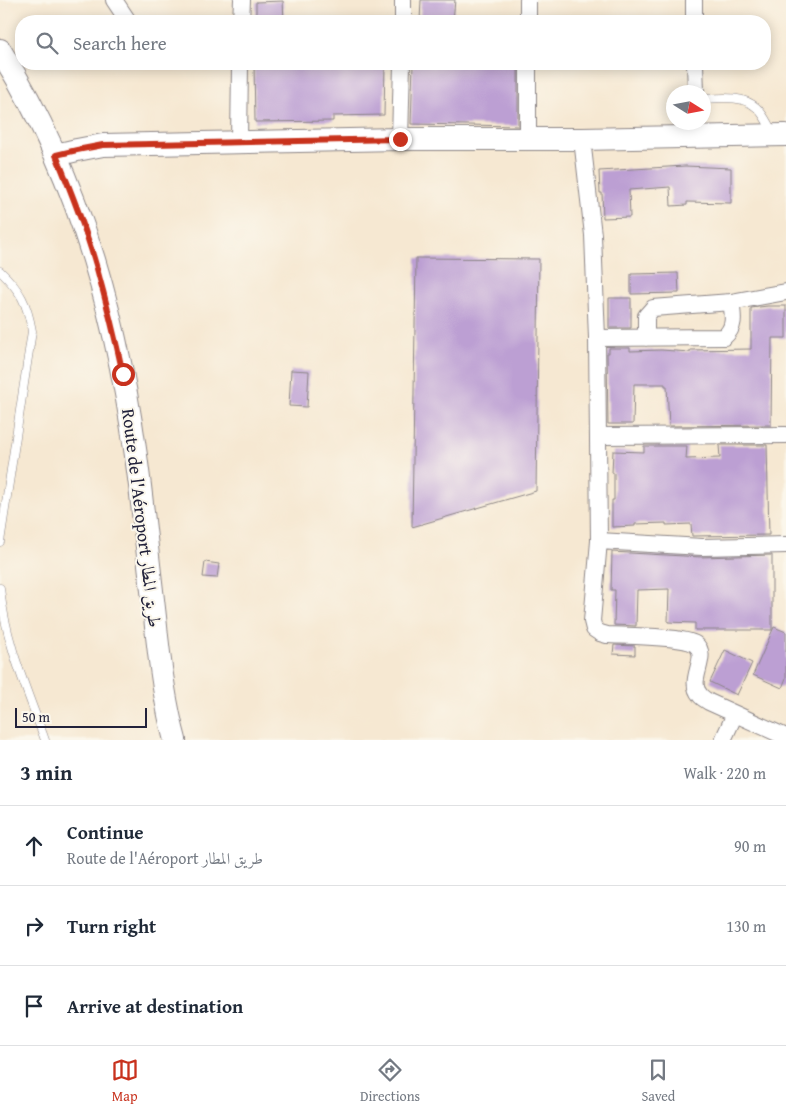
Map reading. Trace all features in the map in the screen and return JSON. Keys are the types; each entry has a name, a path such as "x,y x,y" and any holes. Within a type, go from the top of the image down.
{"street":[{"path":"114,0 124,15"},
{"path":"240,15 242,0"},
{"path":"403,0 403,15"},
{"path":"528,0 528,15"},
{"path":"694,0 694,15"},
{"name":"Route de l'Aéroport طريق المطار","path":"0,50 33,108 56,155 96,263 110,318 123,374 140,485 163,680 175,740"},
{"path":"238,142 240,70"},
{"path":"400,139 402,70"},
{"path":"528,70 528,139"},
{"path":"695,70 696,85"},
{"path":"56,155 103,145 400,139 582,139 697,130 780,135"},
{"path":"582,139 593,235 597,338 598,541 592,621 594,629 607,635 680,639 694,644 700,649 702,654 696,675 696,686 699,695 709,702 786,737"},
{"path":"646,338 646,316 653,308 731,302 786,292"},
{"path":"597,338 724,337 729,334 732,328 734,318 731,302"},
{"path":"598,436 786,435"},
{"path":"598,541 702,546 786,545"},
{"path":"723,740 735,714"}],"lane":[{"path":"711,99 745,100 758,109 780,135"},
{"path":"0,271 21,294 28,312 32,331 0,542"},
{"path":"0,588 8,635 45,740"}],"building":[{"path":"421,0 455,0 454,15 420,15"},
{"path":"283,1 284,15 256,15 256,2"},
{"path":"254,70 385,70 384,115 333,116 333,121 255,122"},
{"path":"413,70 518,70 518,126 411,124"},
{"path":"685,166 731,168 731,203 687,202 687,205 671,206 670,187 629,190 630,217 603,218 599,171"},
{"path":"416,258 539,259 536,491 412,527"},
{"path":"678,273 679,293 631,294 631,274"},
{"path":"609,298 631,298 631,328 609,328"},
{"path":"786,306 786,338 772,338 771,425 669,426 667,386 665,384 634,384 633,424 608,424 607,353 609,353 609,348 630,348 630,351 661,350 690,352 690,350 751,349 751,308"},
{"path":"291,370 309,371 307,407 289,406"},
{"path":"719,445 767,445 769,535 692,536 691,524 635,524 635,526 612,527 612,500 614,500 613,451 644,452 644,446 687,446 686,459 720,458"},
{"path":"612,552 701,557 772,555 772,630 695,630 695,623 668,622 669,589 637,590 636,626 614,625 615,590 611,590"},
{"path":"205,562 219,564 217,578 203,577"},
{"path":"774,627 786,632 786,678 782,688 753,675"},
{"path":"614,645 635,646 635,655 613,654"},
{"path":"725,650 752,663 737,695 710,682"}],"route":[{"path":"123,374 96,263 56,155 103,145 400,139"}]}
